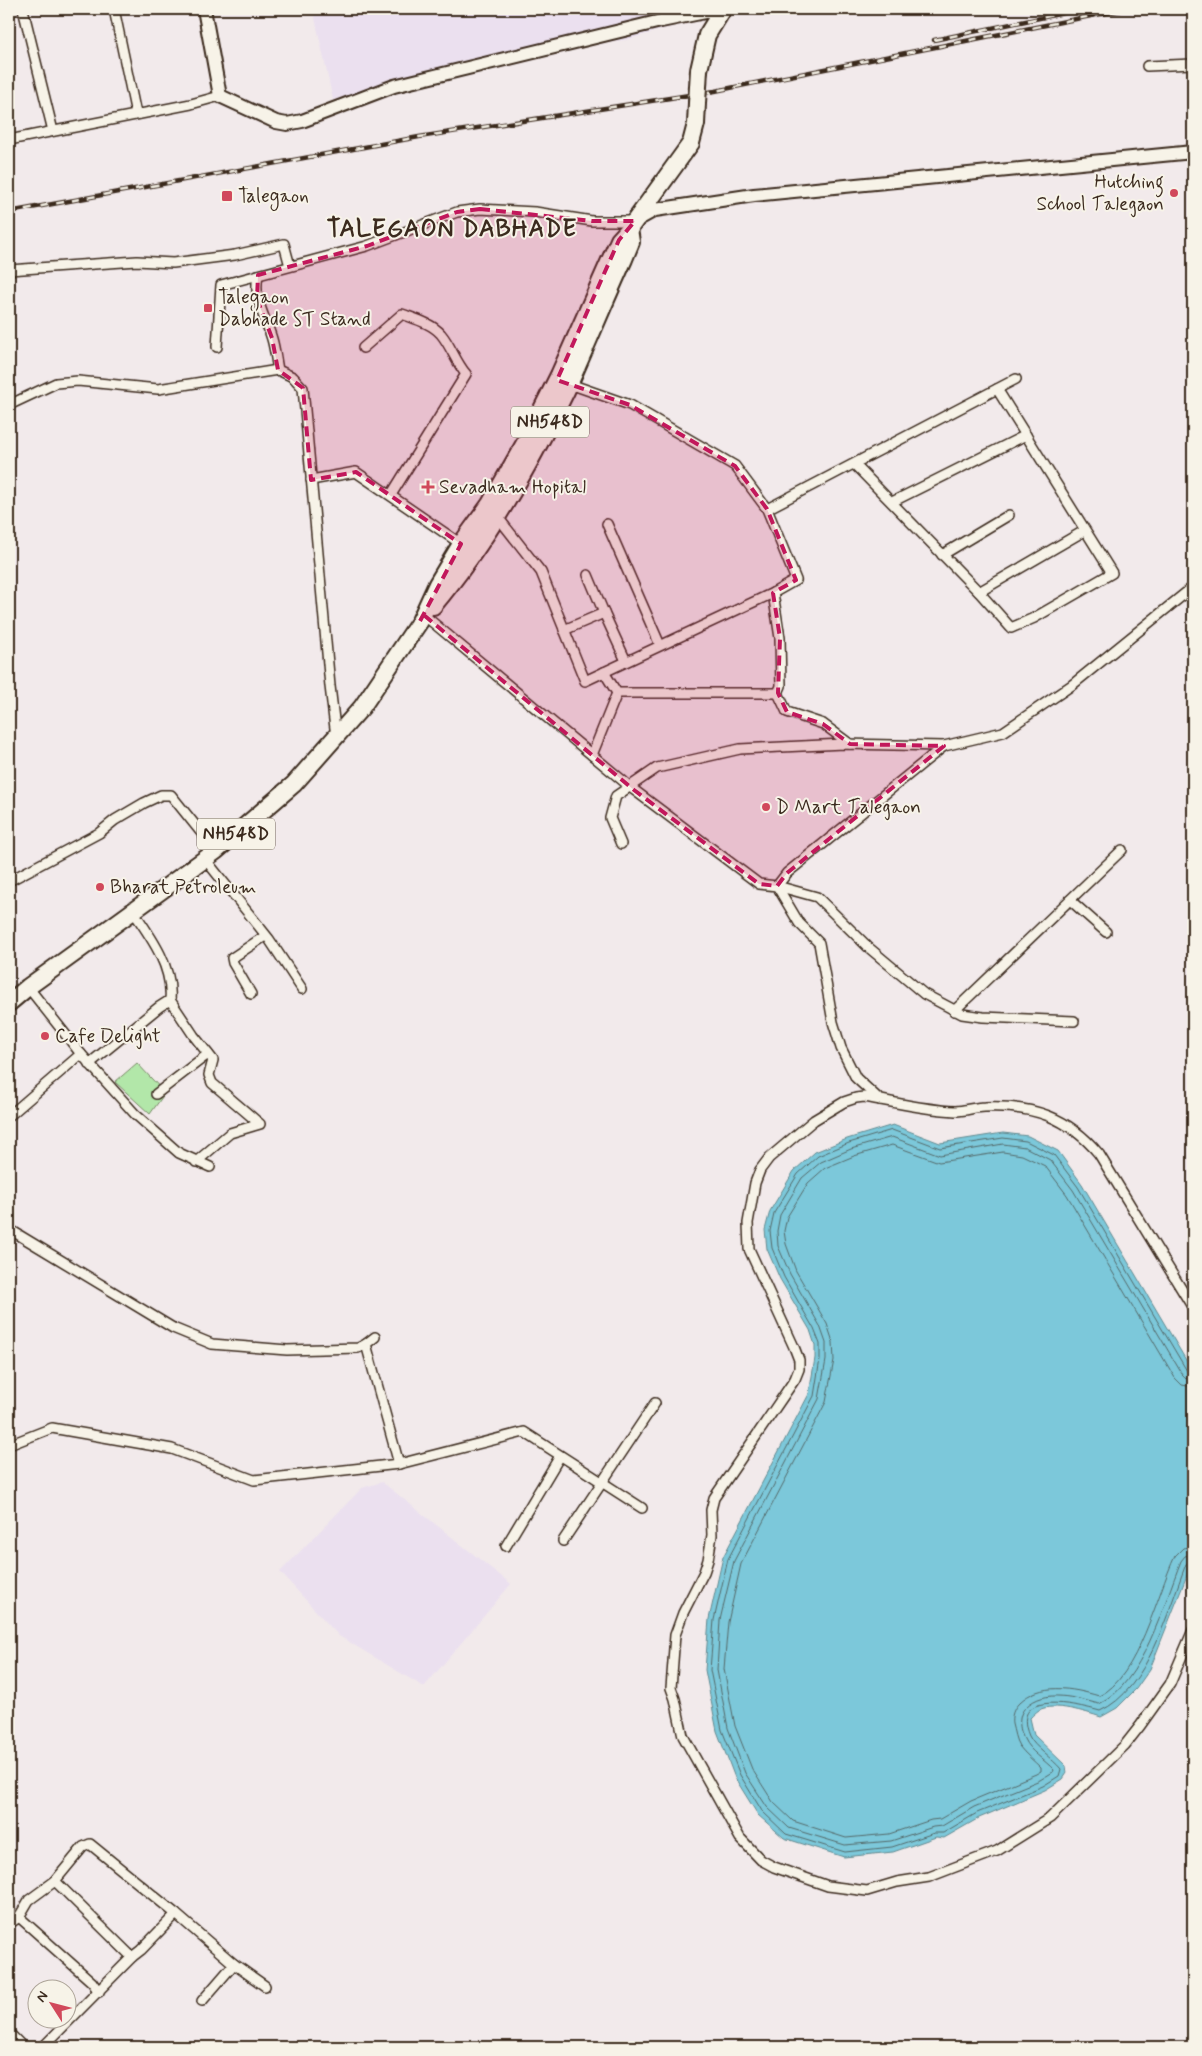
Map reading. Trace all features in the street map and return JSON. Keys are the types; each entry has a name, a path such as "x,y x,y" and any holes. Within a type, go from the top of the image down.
{"highway":[{"name":"NH548D","path":"9,1003 28,987 211,855 294,784 362,707 422,619 446,590 497,516 536,450 619,240 632,231 691,142 696,124 699,70 714,9"},
{"name":"NH548D","path":"422,619 437,584 461,544 490,504 563,381"}],"street":[{"path":"22,9 53,131"},
{"path":"114,9 136,114"},
{"path":"204,9 220,96"},
{"path":"9,140 191,104 220,96 276,122 287,124 302,122 394,86 714,9"},
{"path":"1147,66 1193,64"},
{"path":"217,347 222,285 367,246 457,212 480,209 534,212 592,221 632,231 656,210 754,194 1193,152"},
{"path":"9,270 137,261 173,263 235,255 284,244 290,266"},
{"path":"258,275 256,285 257,299 272,338 278,370"},
{"path":"363,348 402,314 423,321 440,332 455,360 466,374 390,495"},
{"path":"9,405 56,383 78,381 158,389 278,370 293,377 303,388 336,738"},
{"path":"767,510 1016,378"},
{"path":"497,516 541,572 585,680 773,593 796,580 767,510 735,466 630,405 563,381"},
{"path":"855,465 979,592 1011,628 1034,618 1112,573 1084,531 998,388"},
{"path":"892,502 1026,435"},
{"path":"311,480 356,472 461,544"},
{"path":"942,554 1009,515"},
{"path":"607,524 660,645"},
{"path":"979,592 1084,531"},
{"path":"588,575 626,661"},
{"path":"621,844 610,818 616,796 657,768 740,749 850,744 944,746 1003,732 1072,685 1193,587"},
{"path":"773,593 780,638 781,686 778,693 787,712 823,724 850,744"},
{"path":"564,630 604,613"},
{"path":"422,619 630,786 759,884 777,886 818,897 868,946 924,994 962,1014 983,1017 1074,1021"},
{"path":"604,672 617,693"},
{"path":"617,693 778,693"},
{"path":"592,755 617,693"},
{"path":"777,886 787,873 944,746"},
{"path":"9,881 99,833 115,820 162,795 172,795 302,989"},
{"path":"954,1011 1122,850"},
{"path":"777,886 799,923 818,943 833,1022 842,1048 856,1078 880,1100"},
{"path":"1070,900 1106,932"},
{"path":"134,912 154,942 167,972 171,988 170,1000 213,1060 209,1074 212,1083 260,1124 230,1133 196,1162"},
{"path":"251,994 232,958 265,936"},
{"path":"28,987 81,1054 135,1114 179,1153 210,1167"},
{"path":"90,1064 170,1000"},
{"path":"9,1116 81,1054"},
{"path":"156,1094 208,1054"},
{"path":"1193,1308 1099,1154 1086,1139 1056,1119 1030,1110 984,1107 958,1111 942,1110 856,1098 844,1102 814,1120 782,1145 760,1170 755,1183 749,1215 748,1240 750,1249 794,1347 799,1360 799,1368 786,1394 714,1498 711,1510 712,1535 708,1560 704,1572 683,1613 675,1636 671,1688 687,1744 740,1838 761,1860 774,1868 828,1886 867,1890 897,1882 929,1877 997,1851 1050,1818 1125,1745 1170,1684 1193,1630"},
{"path":"9,1229 174,1328 212,1344 287,1350 358,1348 375,1337"},
{"path":"366,1344 399,1464"},
{"path":"563,1541 655,1403"},
{"path":"9,1444 52,1428 172,1449 254,1480 399,1464 524,1432 642,1508"},
{"path":"506,1546 560,1456"},
{"path":"9,1924 19,1917 28,1900 55,1881 83,1848 90,1844 234,1964 266,1986"},
{"path":"55,1881 132,1957"},
{"path":"43,2047 176,1914"},
{"path":"19,1917 92,1982 99,1992"},
{"path":"202,2001 234,1964"},
{"path":"9,2033 23,2047"}],"highlighted area":[{"path":"480,209 592,221 635,221 619,240 557,380 630,405 735,466 767,509 796,580 773,593 780,638 778,693 787,712 823,724 850,744 944,746 787,873 777,886 759,884 634,790 425,616 420,621 461,544 356,472 311,480 303,388 278,370 272,338 257,299 258,275 367,246 457,212"}],"shaded area":[{"path":"313,9 669,9 667,12 671,27 626,40 570,45 403,82 333,100"},
{"path":"382,1482 511,1584 424,1687 339,1636 280,1572 362,1488"}],"green space":[{"path":"137,1063 165,1093 150,1114 115,1082"}],"water":[{"path":"893,1125 940,1143 1003,1133 1028,1136 1058,1151 1082,1184 1193,1372 1193,1560 1150,1669 1136,1689 1117,1708 1101,1717 1061,1707 1052,1707 1039,1710 1030,1718 1034,1735 1066,1766 1067,1773 1063,1779 1045,1790 979,1818 944,1838 936,1837 893,1852 844,1857 784,1838 758,1815 735,1778 717,1731 705,1670 709,1619 723,1557 809,1394 815,1358 815,1345 810,1330 780,1279 767,1249 765,1230 770,1211 794,1171 815,1152 847,1139"}],"railway":[{"path":"934,40 1083,9"},
{"path":"9,212 419,137 715,91 1126,9"}],"place":[{"name":"Hutching School Talegaon","path":"1174,193"},
{"name":"Talegaon","path":"227,196"},
{"name":"Talegaon Dabhade ST Stand","path":"208,308"},
{"name":"Sevadham Hopital","path":"428,487"},
{"name":"D Mart Talegaon","path":"766,807"},
{"name":"Bharat Petroleum","path":"100,887"},
{"name":"Cafe Delight","path":"45,1036"}],"district":[{"name":"TALEGAON DABHADE","path":"452,229"}]}
